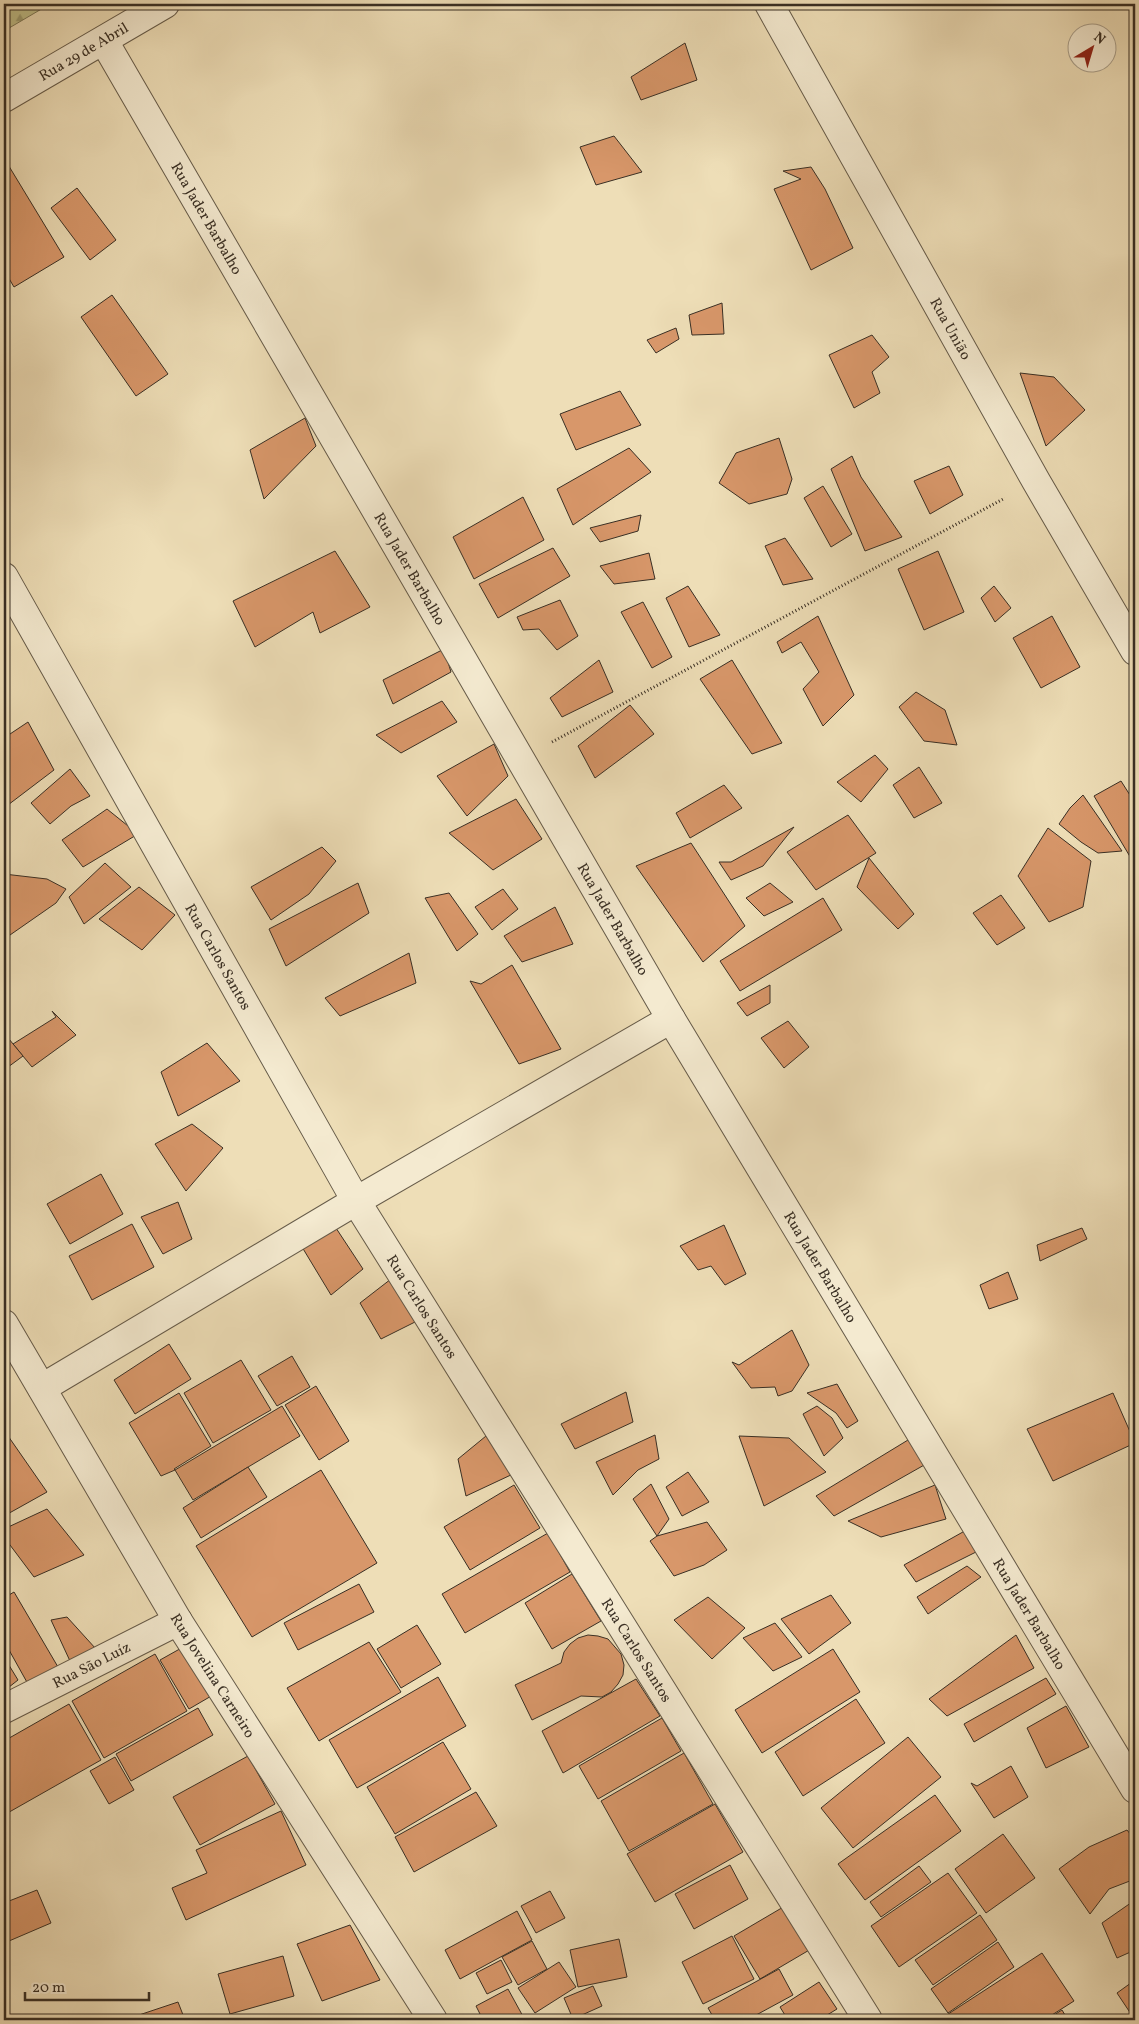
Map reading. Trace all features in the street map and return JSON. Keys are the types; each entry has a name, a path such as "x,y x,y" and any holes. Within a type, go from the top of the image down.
{"street":[{"name":"Rua 29 de Abril","path":"4,98 165,4"},
{"name":"Rua União","path":"769,4 1036,481 1135,652"},
{"name":"Rua Jader Barbalho","path":"104,41 671,1019 1135,1789"},
{"name":"Rua Carlos Santos","path":"4,577 356,1201 868,2020"},
{"path":"42,1388 356,1201 671,1019"},
{"name":"Rua Jovelina Carneiro","path":"4,1324 178,1621 433,2020"},
{"name":"Rua São Luíz","path":"4,1709 178,1621"}],"path":[{"path":"521,758 1036,481"}],"green space":[{"path":"4,4 50,4 4,31"}],"building":[{"path":"685,43 697,80 641,100 631,77"},
{"path":"614,136 642,172 596,185 580,147"},
{"path":"4,158 64,257 14,287 4,270"},
{"path":"811,167 825,189 853,248 811,270 774,189 801,179 783,171"},
{"path":"77,188 116,240 90,260 51,208"},
{"path":"112,295 168,374 136,396 81,317"},
{"path":"722,303 724,334 692,335 689,315"},
{"path":"676,328 679,339 656,353 647,340"},
{"path":"872,335 889,357 872,372 880,393 854,408 829,355"},
{"path":"1020,373 1054,377 1085,410 1046,446"},
{"path":"620,391 641,425 576,450 560,414"},
{"path":"305,418 316,446 264,499 250,450"},
{"path":"779,438 792,479 787,494 749,504 719,483 736,453"},
{"path":"629,448 651,472 573,525 557,489"},
{"path":"852,456 861,477 902,537 865,551 831,469"},
{"path":"949,466 963,495 930,514 914,481"},
{"path":"823,486 852,534 831,547 804,498"},
{"path":"523,497 544,540 474,579 453,537"},
{"path":"641,515 638,531 600,542 590,528"},
{"path":"785,538 813,579 783,585 765,546"},
{"path":"553,548 570,576 498,618 479,584"},
{"path":"335,551 370,607 320,633 313,612 255,647 233,601"},
{"path":"938,551 964,612 924,630 898,569"},
{"path":"649,553 655,579 614,584 600,566"},
{"path":"688,586 720,635 689,647 666,598"},
{"path":"994,586 1011,608 995,622 981,598"},
{"path":"560,600 578,636 557,650 539,629 523,630 517,617"},
{"path":"643,602 672,657 652,668 621,612"},
{"path":"818,616 854,695 823,726 803,689 819,672 801,642 782,653 777,642"},
{"path":"1052,616 1080,667 1041,688 1013,638"},
{"path":"444,649 451,672 393,704 383,680"},
{"path":"599,660 613,692 562,717 550,698"},
{"path":"732,660 782,743 752,754 700,679"},
{"path":"916,692 945,710 957,745 924,741 899,707"},
{"path":"442,701 457,722 401,753 376,735"},
{"path":"630,705 654,734 595,778 578,746"},
{"path":"28,722 54,770 4,808 4,738"},
{"path":"494,744 508,776 467,816 437,776"},
{"path":"875,755 888,769 861,802 837,782"},
{"path":"919,767 942,803 914,818 893,785"},
{"path":"70,769 90,796 71,806 50,824 31,803"},
{"path":"1121,781 1135,803 1135,865 1094,796"},
{"path":"724,785 742,808 690,838 676,813"},
{"path":"1083,795 1122,851 1098,853 1059,824 1070,808"},
{"path":"516,799 542,839 493,870 449,833"},
{"path":"107,809 138,834 83,867 62,840"},
{"path":"848,815 876,853 816,890 787,852"},
{"path":"794,827 763,866 731,880 719,862 731,862"},
{"path":"1048,828 1091,861 1083,907 1049,922 1018,876"},
{"path":"691,843 745,926 703,962 636,866"},
{"path":"322,847 336,861 309,894 271,920 251,887"},
{"path":"869,858 914,914 898,929 857,887"},
{"path":"105,863 131,887 84,924 69,897"},
{"path":"4,874 47,879 66,889 56,903 10,935 4,927"},
{"path":"358,883 369,913 286,966 269,929"},
{"path":"770,883 793,902 764,916 746,898"},
{"path":"139,887 175,915 142,950 99,919"},
{"path":"503,889 518,909 492,930 475,907"},
{"path":"449,893 478,934 457,951 425,898"},
{"path":"1001,895 1025,928 997,945 973,913"},
{"path":"823,898 842,930 740,991 720,961"},
{"path":"555,907 573,944 522,962 504,936"},
{"path":"409,953 416,983 340,1016 325,998"},
{"path":"512,965 561,1049 519,1064 470,981 481,984"},
{"path":"770,985 770,1003 747,1016 737,1003"},
{"path":"52,1011 76,1035 32,1067 13,1044 56,1017"},
{"path":"788,1021 809,1047 784,1068 761,1038"},
{"path":"4,1033 23,1056 4,1070"},
{"path":"207,1043 240,1081 178,1116 161,1072"},
{"path":"192,1124 223,1148 186,1191 155,1144"},
{"path":"101,1174 123,1214 70,1244 47,1204"},
{"path":"178,1202 192,1239 163,1254 141,1217"},
{"path":"332,1222 363,1269 331,1295 299,1242"},
{"path":"132,1224 154,1267 92,1300 69,1256"},
{"path":"724,1225 746,1274 725,1285 711,1266 698,1270 680,1246"},
{"path":"1082,1228 1087,1239 1040,1261 1037,1245"},
{"path":"1008,1272 1018,1299 989,1309 980,1285"},
{"path":"391,1279 419,1320 381,1339 360,1303"},
{"path":"792,1330 809,1365 792,1391 778,1396 775,1387 751,1388 732,1362 739,1365"},
{"path":"169,1344 191,1379 135,1414 114,1380"},
{"path":"292,1356 310,1387 277,1406 258,1376"},
{"path":"241,1360 271,1410 213,1443 184,1393"},
{"path":"837,1384 858,1421 847,1428 836,1413 807,1393"},
{"path":"316,1386 349,1441 319,1460 285,1405"},
{"path":"626,1392 633,1422 575,1449 561,1424"},
{"path":"179,1393 211,1446 175,1470 161,1476 129,1423"},
{"path":"1113,1393 1135,1443 1053,1481 1027,1429"},
{"path":"282,1406 300,1436 193,1500 175,1470"},
{"path":"817,1406 832,1418 843,1438 824,1456 803,1414"},
{"path":"6,1433 47,1492 4,1516 4,1434"},
{"path":"655,1435 659,1459 638,1470 613,1495 596,1462"},
{"path":"486,1436 513,1474 466,1496 458,1459"},
{"path":"739,1436 789,1438 826,1472 764,1506"},
{"path":"908,1440 926,1464 834,1516 816,1496"},
{"path":"248,1467 267,1497 201,1538 183,1508"},
{"path":"321,1470 377,1563 252,1637 196,1546"},
{"path":"688,1472 709,1502 682,1516 666,1487"},
{"path":"651,1484 669,1519 657,1536 633,1499"},
{"path":"514,1485 540,1528 470,1570 444,1527"},
{"path":"935,1485 946,1519 881,1537 848,1521"},
{"path":"47,1509 84,1555 34,1577 4,1537 4,1529"},
{"path":"707,1522 727,1550 704,1565 674,1576 650,1541 657,1536"},
{"path":"970,1528 976,1552 916,1582 904,1565"},
{"path":"548,1533 570,1572 465,1633 442,1594"},
{"path":"967,1566 981,1577 928,1614 917,1597"},
{"path":"572,1574 601,1621 552,1649 525,1603"},
{"path":"359,1584 374,1612 298,1650 284,1623"},
{"path":"14,1592 58,1667 33,1693 4,1641 4,1598"},
{"path":"831,1595 851,1623 809,1654 781,1619"},
{"path":"708,1597 745,1628 712,1659 674,1620"},
{"path":"67,1617 96,1649 70,1661 51,1620"},
{"path":"775,1623 802,1657 773,1671 743,1638"},
{"path":"417,1625 441,1664 401,1688 377,1649"},
{"path":"588,1635 608,1639 621,1654 624,1665 623,1675 618,1684 611,1692 602,1697 581,1696 532,1720 515,1685 561,1663 564,1652 570,1644 578,1638"},
{"path":"1016,1635 1034,1668 947,1716 929,1699"},
{"path":"369,1642 401,1692 319,1741 287,1688"},
{"path":"185,1646 213,1695 189,1709 160,1660"},
{"path":"833,1649 860,1692 762,1753 735,1710"},
{"path":"155,1654 187,1711 104,1758 72,1701"},
{"path":"4,1657 18,1680 4,1691"},
{"path":"438,1677 466,1726 357,1788 329,1740"},
{"path":"1046,1678 1056,1694 974,1742 964,1724"},
{"path":"636,1679 660,1716 563,1773 542,1731"},
{"path":"856,1699 885,1743 803,1796 775,1752"},
{"path":"69,1704 101,1760 4,1815 4,1741"},
{"path":"1066,1706 1089,1747 1046,1768 1027,1728"},
{"path":"198,1708 213,1735 131,1781 116,1754"},
{"path":"662,1718 681,1751 598,1799 579,1766"},
{"path":"908,1737 941,1777 853,1848 821,1808"},
{"path":"443,1742 471,1789 395,1834 367,1787"},
{"path":"684,1753 713,1804 629,1851 601,1801"},
{"path":"248,1756 275,1804 200,1845 173,1797"},
{"path":"115,1757 134,1790 109,1804 90,1771"},
{"path":"1011,1766 1028,1797 994,1818 971,1783 977,1786"},
{"path":"476,1792 497,1826 414,1872 395,1837"},
{"path":"935,1795 961,1831 865,1900 838,1864"},
{"path":"715,1804 743,1852 655,1902 627,1854"},
{"path":"281,1811 306,1865 186,1920 172,1888 207,1873 196,1850"},
{"path":"1127,1830 1135,1840 1135,1879 1109,1889 1090,1914 1059,1869 1089,1847"},
{"path":"1003,1834 1035,1878 986,1913 955,1869"},
{"path":"730,1865 748,1899 694,1929 675,1894"},
{"path":"919,1866 931,1882 881,1917 870,1902"},
{"path":"948,1873 977,1913 899,1967 871,1926"},
{"path":"37,1890 51,1923 9,1941 4,1930 4,1903"},
{"path":"550,1891 565,1918 536,1933 521,1906"},
{"path":"1135,1900 1135,1950 1117,1958 1102,1923"},
{"path":"785,1906 811,1949 760,1979 734,1936"},
{"path":"517,1911 532,1940 460,1979 445,1950"},
{"path":"980,1915 997,1940 933,1985 915,1960"},
{"path":"350,1925 380,1980 322,2001 297,1944"},
{"path":"732,1936 754,1979 703,2004 682,1962"},
{"path":"619,1939 627,1977 578,1987 570,1950"},
{"path":"532,1941 547,1969 518,1985 502,1957"},
{"path":"998,1942 1014,1967 948,2013 931,1989"},
{"path":"1042,1953 1074,2001 1044,2020 939,2020"},
{"path":"283,1956 294,1996 230,2014 218,1974"},
{"path":"501,1960 512,1982 487,1994 476,1973"},
{"path":"559,1962 576,1987 535,2013 518,1988"},
{"path":"779,1969 793,1995 747,2020 715,2020 708,2008"},
{"path":"1135,1980 1135,2020 1117,1993"},
{"path":"819,1982 837,2009 819,2020 788,2020 780,2007"},
{"path":"593,1986 602,2006 573,2019 564,1998"},
{"path":"508,1989 525,2020 483,2020 476,2006"},
{"path":"178,2002 185,2020 124,2020"},
{"path":"1062,2010 1068,2020 1046,2020"}]}
